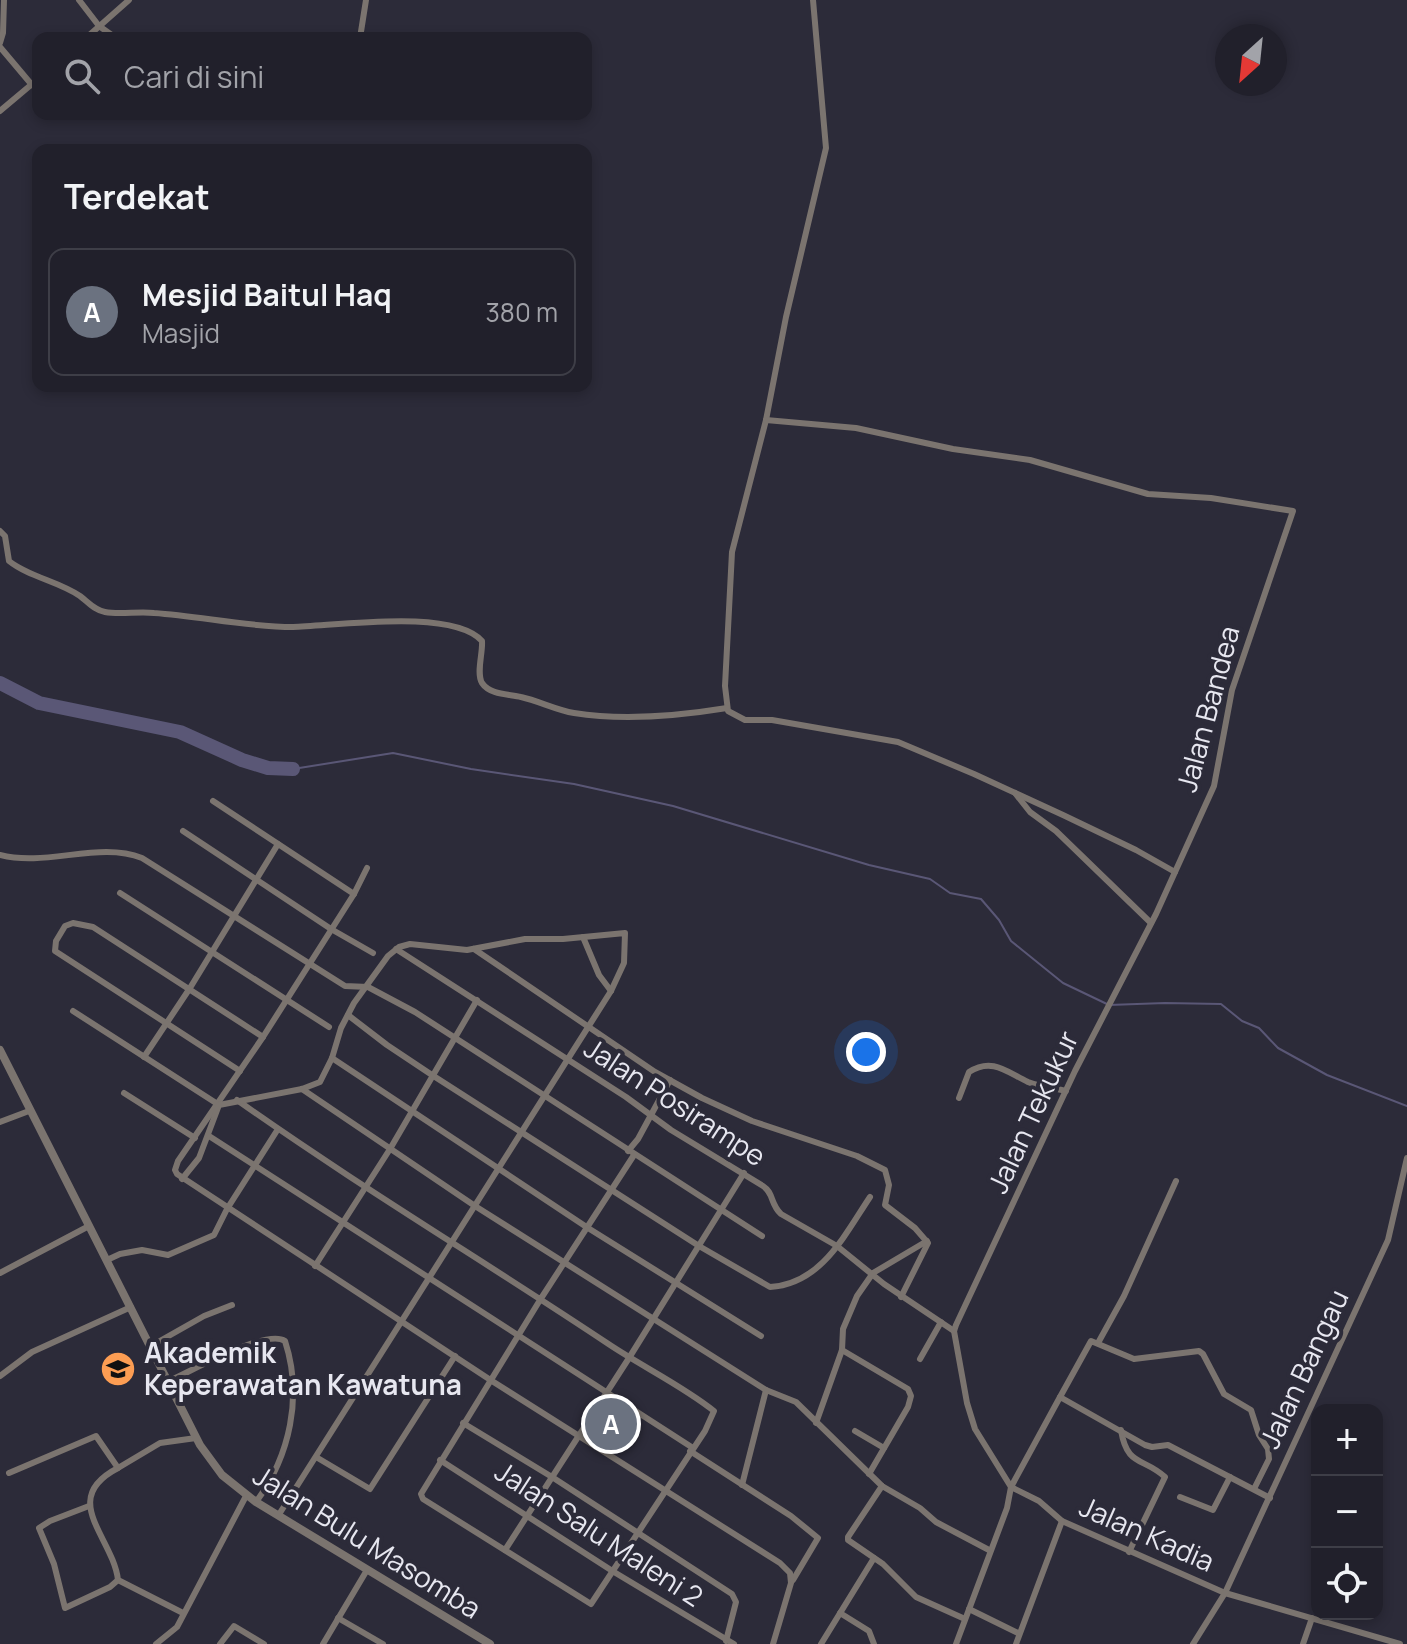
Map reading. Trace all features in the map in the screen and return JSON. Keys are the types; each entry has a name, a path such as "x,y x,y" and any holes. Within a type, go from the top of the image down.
{"street":[{"path":"4,0 0,45 32,79"},
{"path":"79,0 108,32"},
{"path":"92,32 129,0"},
{"path":"361,32 366,0"},
{"path":"813,0 826,144 766,420 732,552 725,686 727,708 738,719 772,720 898,742 1015,793 1136,850 1175,872"},
{"path":"0,111 32,84"},
{"name":"Jalan Bandea","path":"766,420 856,428 953,449 1030,460 1148,494 1211,498 1293,511 1232,690 1214,786 1156,914"},
{"path":"0,531 5,536 9,561 105,612 152,612 290,627 402,621 462,627 475,633 482,641 480,679 485,687 494,692 572,713 599,715 683,715 727,708"},
{"path":"1015,793 1030,812 1056,831 1151,923"},
{"path":"213,801 354,894"},
{"path":"183,831 331,929 373,953"},
{"path":"144,1057 278,844"},
{"path":"0,855 53,859 127,852 142,858 345,986 368,987 415,1012 762,1236"},
{"path":"367,868 287,1000 216,1103 175,1170 182,1179 227,1209 780,1563 790,1573 791,1583"},
{"path":"120,893 329,1027"},
{"name":"Jalan Tekukur","path":"954,1331 963,1305 1066,1091 1156,914"},
{"path":"240,1071 55,951 56,941 65,926 73,923 93,927 263,1037"},
{"path":"182,1179 199,1158 217,1108 237,1100 302,1089 320,1082 354,1003 396,949 410,944 454,950 474,949 525,939 625,933 624,963 611,991 278,1516"},
{"path":"583,937 599,975 611,991"},
{"name":"Jalan Posirampe","path":"396,949 650,1116 768,1189 771,1202 778,1212 837,1246 901,1297 954,1331"},
{"path":"474,949 670,1080 740,1116 803,1136 880,1167 887,1174 889,1185 885,1205 927,1241 928,1246 901,1297"},
{"path":"315,1266 390,1149 477,1000"},
{"path":"73,1011 216,1103"},
{"path":"348,1015 432,1075 699,1246 770,1287 796,1282 814,1272 837,1246 870,1197"},
{"name":"Jalan Bulu Masomba","path":"0,1050 196,1438 222,1475 246,1496 490,1644"},
{"path":"332,1058 498,1170 761,1336"},
{"path":"959,1098 969,1072 981,1066 1000,1067 1031,1084 1066,1091"},
{"path":"237,1100 452,1243 540,1300 629,1358 714,1411 594,1603 588,1603 421,1497 440,1460 492,1381 540,1300 611,1190 670,1080"},
{"path":"302,1089 475,1206 652,1319 766,1390 796,1402 882,1486 920,1508 936,1522 989,1550"},
{"path":"124,1093 195,1138"},
{"path":"0,1122 29,1111"},
{"path":"107,1260 142,1250 168,1255 214,1235 254,1164 278,1129"},
{"path":"209,1136 692,1450 819,1538 791,1583 774,1644"},
{"name":"Jalan Bangau","path":"1193,1644 1225,1593 1388,1240 1407,1158"},
{"path":"505,1550 744,1173"},
{"path":"1098,1343 1124,1296 1176,1181"},
{"path":"0,1273 89,1226"},
{"path":"816,1423 842,1350 843,1329 857,1296 873,1273 927,1241"},
{"path":"151,1346 195,1321 232,1305"},
{"path":"0,1376 32,1352 131,1307"},
{"path":"920,1359 941,1322"},
{"path":"954,1331 975,1429 1011,1487"},
{"path":"169,1381 243,1346 275,1338 285,1341 293,1368 289,1429 282,1460 256,1502"},
{"path":"956,1644 1007,1508 1011,1487 1090,1342 1134,1359 1199,1351 1203,1354 1224,1394 1251,1410 1268,1449 1269,1459 1254,1489"},
{"path":"842,1350 910,1393 908,1407 869,1474"},
{"path":"316,1457 370,1489 455,1356"},
{"path":"742,1485 766,1390"},
{"path":"1060,1397 1149,1447 1168,1445 1270,1498"},
{"path":"463,1423 735,1596 726,1641"},
{"path":"1121,1429 1128,1453 1165,1477 1129,1552"},
{"path":"855,1431 884,1448"},
{"path":"9,1473 96,1436 118,1468"},
{"path":"118,1580 116,1563 89,1506 93,1487 160,1443 196,1438"},
{"name":"Jalan Salu Maleni 2","path":"440,1460 614,1572 734,1644"},
{"path":"1180,1497 1213,1510 1230,1477"},
{"path":"882,1486 847,1539 908,1586 916,1597 965,1619"},
{"name":"Jalan Kadia","path":"1011,1487 1039,1501 1062,1521 1225,1593"},
{"path":"156,1644 177,1627 246,1496"},
{"path":"89,1506 39,1528 54,1564 65,1608 110,1587 118,1580"},
{"path":"1016,1644 1062,1521"},
{"path":"821,1644 874,1558"},
{"path":"323,1644 367,1570"},
{"path":"118,1580 183,1613"},
{"path":"1225,1593 1311,1618"},
{"path":"969,1609 1018,1633"},
{"path":"840,1613 869,1631 874,1644"},
{"path":"338,1618 383,1644"},
{"path":"1303,1644 1311,1620"},
{"path":"1318,1620 1396,1644"},
{"path":"220,1644 234,1626 264,1644"}],"waterway":[{"path":"0,683 39,703 180,732 242,760 268,768 293,769"},
{"path":"293,769 393,753 471,769 574,784 673,806 869,865 930,879 950,893 981,899 999,920 1011,941 1063,983 1109,1005 1221,1004 1242,1021 1259,1028 1278,1048 1327,1075 1407,1106"}],"place":[{"name":"Akademik Keperawatan Kawatuna","path":"118,1369"},
{"name":"Mesjid Baitul Haq","path":"611,1424"}]}
